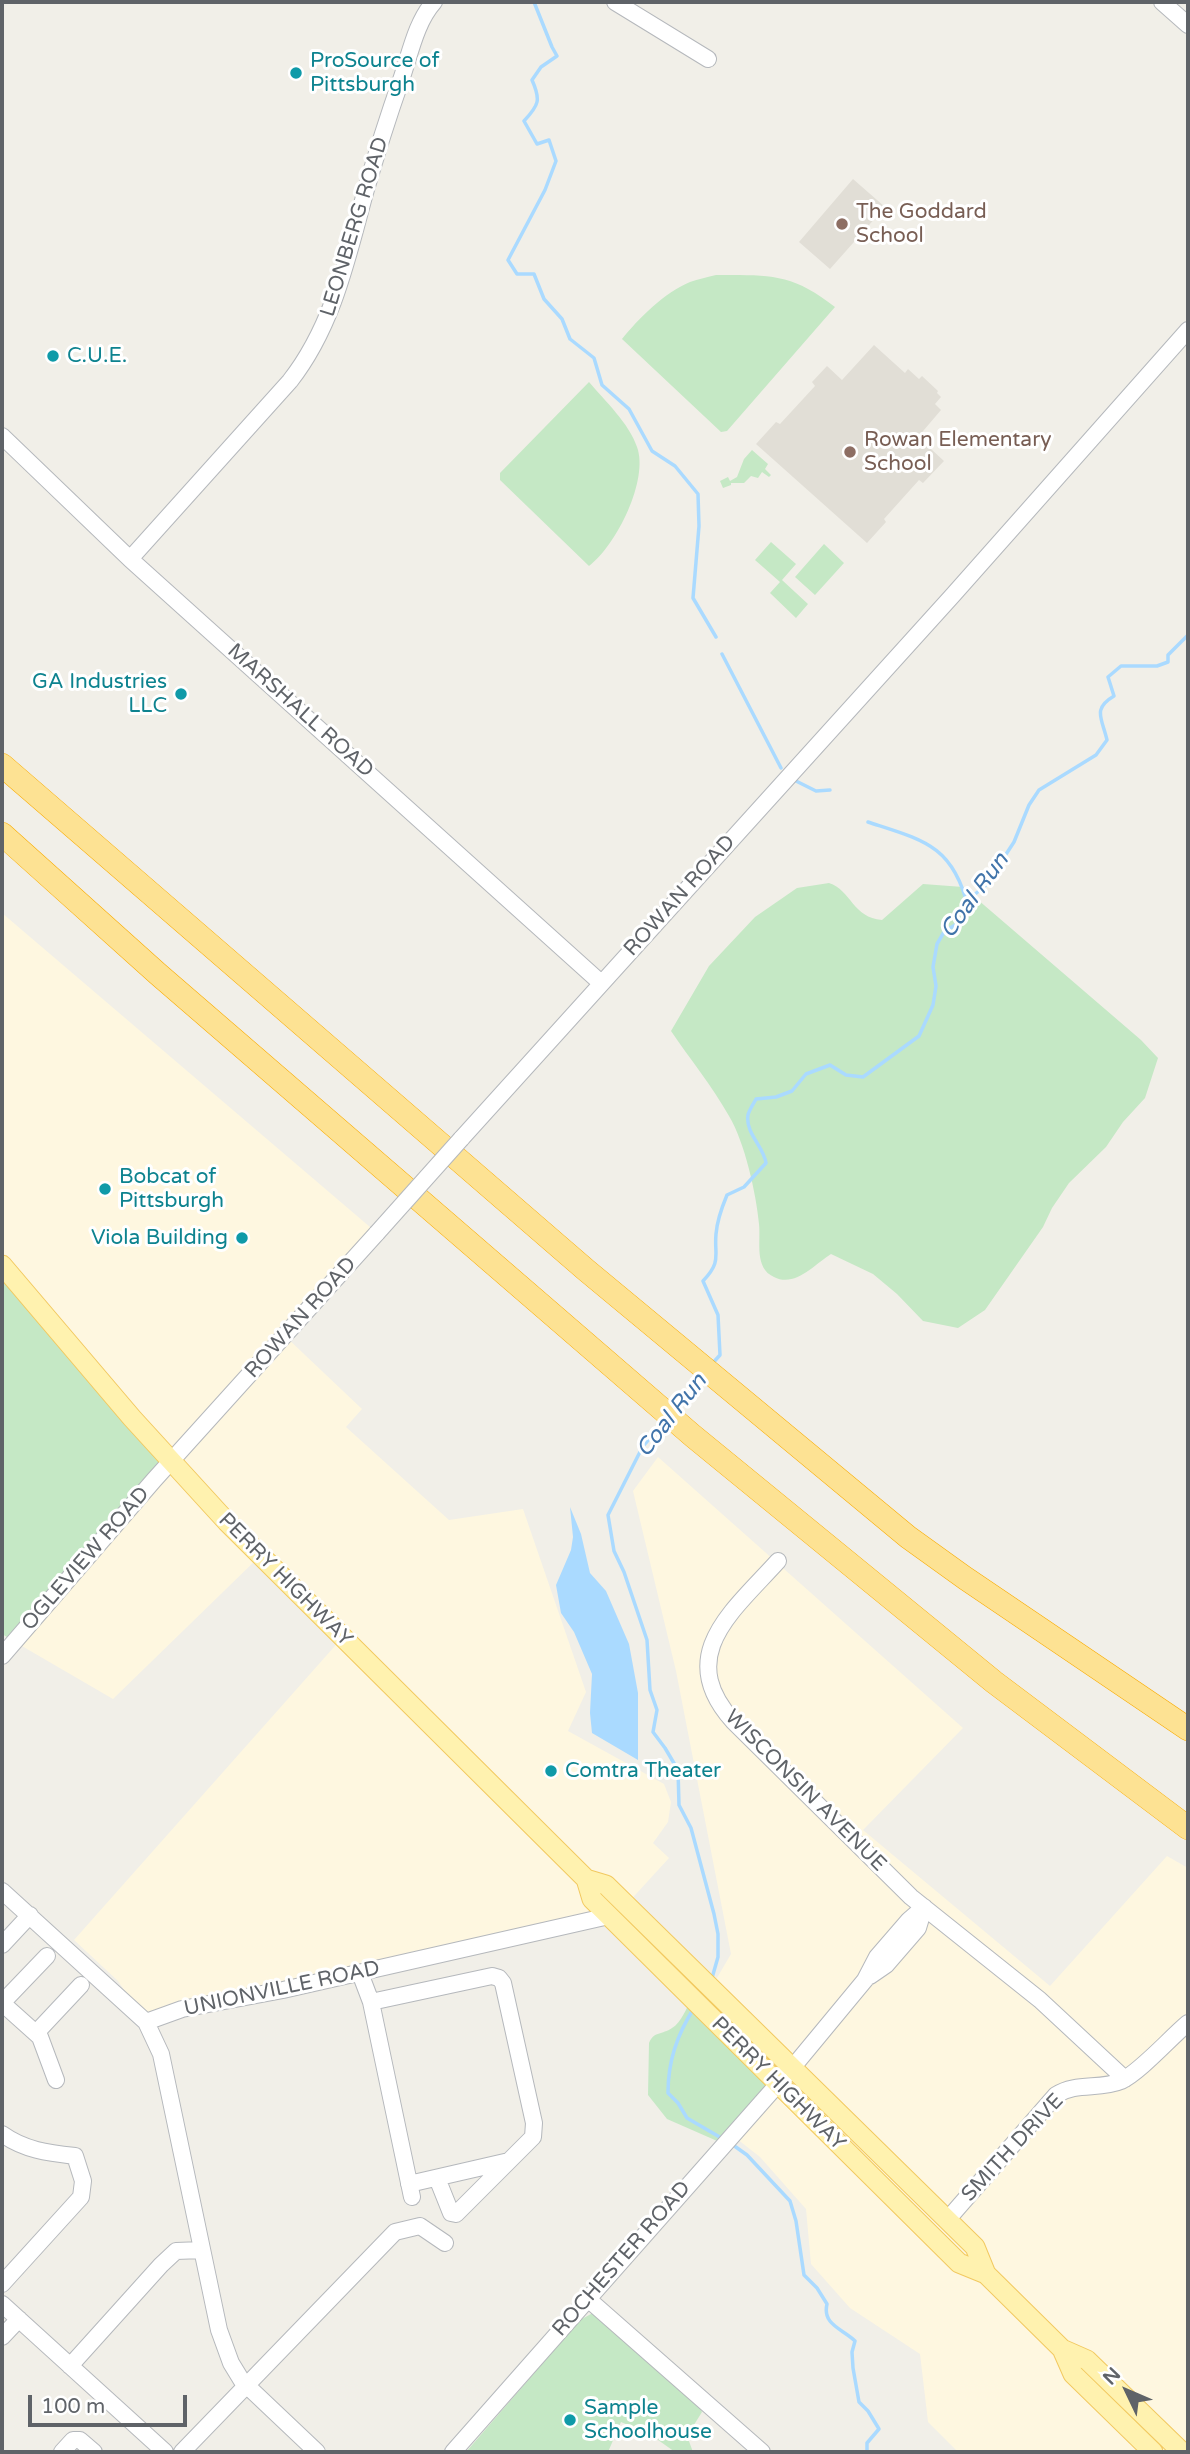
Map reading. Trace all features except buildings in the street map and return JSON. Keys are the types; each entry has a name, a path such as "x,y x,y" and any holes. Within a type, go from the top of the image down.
{"highway":[{"path":"2,758 43,802"},
{"path":"2,765 586,1270 908,1537 1188,1729"},
{"path":"2,834 158,974 693,1436 994,1682 1188,1826"}],"main road":[{"name":"PERRY HIGHWAY","path":"2,1265 171,1462 287,1584 586,1879 606,1885 948,2219 975,2247 986,2273 1062,2349 1087,2360 1182,2452"},
{"name":"PERRY HIGHWAY","path":"586,1879 592,1899 959,2263 986,2273"},
{"name":"PERRY HIGHWAY","path":"1062,2349 1073,2374 1153,2452"}],"street":[{"name":"LEONBERG ROAD","path":"130,559 290,381 318,340 344,270 391,107 424,15 435,2"},
{"path":"615,2 708,59"},
{"path":"1162,2 1188,25"},
{"name":"ROWAN ROAD","path":"171,1462 962,586 1188,330"},
{"name":"MARSHALL ROAD","path":"2,436 130,559 601,983"},
{"name":"OGLEVIEW ROAD","path":"2,1656 171,1462"},
{"name":"WISCONSIN AVENUE","path":"778,1561 720,1629 711,1647 707,1667 711,1690 723,1710 924,1907 1040,2000 1125,2079"},
{"path":"2,1891 146,2022 161,2054 219,2330 231,2362 247,2386 317,2452"},
{"path":"793,2067 865,1980 886,1965 918,1928 924,1907"},
{"path":"2,1945 30,1915"},
{"name":"UNIONVILLE ROAD","path":"146,2022 183,2009 360,1973 609,1916"},
{"path":"47,1956 2,2003 40,2037 56,2080"},
{"path":"360,1973 371,2002 410,2190 438,2178 510,2161"},
{"path":"371,2002 492,1976 503,1983 534,2123 533,2137 456,2214 451,2213 447,2206 438,2178"},
{"path":"36,2034 81,1985"},
{"path":"1125,2079 1188,2023"},
{"name":"ROCHESTER ROAD","path":"453,2452 793,2067"},
{"name":"SMITH DRIVE","path":"948,2219 1056,2095 1071,2088 1111,2084 1125,2079"},
{"path":"2,2134 39,2152 75,2156 83,2182 81,2197 2,2284"},
{"path":"182,2452 394,2232 420,2226 446,2244"},
{"path":"70,2366 176,2251 202,2250"},
{"path":"588,2299 762,2452"},
{"path":"2,2304 165,2452"},
{"path":"2,2337 19,2319"},
{"path":"62,2452 73,2440 80,2440 94,2452"}],"shaded area":[{"name":"The Goddard School","path":"853,179 885,207 830,269 799,242"},
{"name":"Rowan Elementary School","path":"874,345 905,373 908,369 919,379 922,376 938,391 941,397 935,404 941,410 918,437 944,461 923,483 919,480 884,519 886,522 867,543 756,444 776,422 780,424 815,386 812,382 827,366 842,380"},
{"path":"2,913 377,1233 285,1336 362,1409 346,1427 449,1520 523,1509 586,1692 568,1731 664,1784 671,1802 668,1822 653,1843 669,1858 626,1905 609,1916 146,2022 118,1981 74,1940 342,1638 260,1556 113,1699 15,1642 2,1265"},
{"path":"658,1457 963,1728 863,1830 1050,1986 1167,1856 1188,1868 1188,2452 958,2452 928,2422 920,2354 850,2308 811,2264 806,2209 760,2157 732,2135 792,2067 711,1988 731,1954 676,1671 633,1491"}],"green space":[{"path":"716,275 779,278 806,288 835,307 727,431 721,432 622,339 662,299 690,282"},
{"path":"589,382 628,429 640,460 634,493 620,528 600,556 589,566 500,480 500,473"},
{"path":"752,450 768,464 765,469 771,475 769,477 762,472 758,478 751,476 744,483 731,483 723,488 720,481 728,477 730,481 737,477 744,459"},
{"path":"771,542 796,564 782,580 808,604 796,618 770,593 780,582 755,560"},
{"path":"824,544 844,563 815,595 795,577"},
{"path":"829,883 842,891 865,914 882,920 923,884 963,887 1141,1040 1158,1058 1145,1098 1123,1122 1106,1147 1069,1183 1043,1227 985,1310 958,1328 923,1321 873,1274 831,1254 797,1277 782,1280 768,1273 761,1261 759,1224 749,1168 735,1127 671,1031 709,966 755,917 797,888"},
{"path":"2,1265 171,1462 15,1642 2,1634"},
{"path":"692,1998 778,2083 724,2144 667,2119 648,2095 649,2043 656,2035 675,2026"},
{"path":"600,2309 697,2402 702,2412 687,2436 693,2452 675,2452 651,2435 621,2422 608,2452 466,2452 580,2320"}],"water":[{"path":"570,1507 581,1534 590,1573 606,1591 629,1644 638,1693 638,1760 592,1733 592,1674 574,1632 561,1613 556,1585 571,1550 573,1537"}],"waterway":[{"path":"534,2 557,56 541,67 532,80 537,102 524,121 537,144 549,140 556,161 545,190 508,260 517,274 534,274 544,299 562,319 570,339 594,358 602,385 629,409 652,451 675,466 698,494 699,526 693,598 716,637"},
{"name":"Coal Run","path":"711,1365 720,1355 718,1315 703,1281 715,1263 717,1229 727,1195 744,1187 766,1163 748,1122 756,1099 776,1097 792,1091 806,1074 830,1065 846,1075 863,1077 919,1036 933,1005 936,986 933,967 937,944 944,932 963,920 974,895 986,885 1014,842 1029,805 1039,790 1096,755 1107,740 1100,715 1103,705 1114,696 1108,677 1121,666 1157,666 1168,662 1168,655 1188,635"},
{"path":"722,654 781,768"},
{"path":"796,781 816,791 830,790"},
{"path":"868,822 905,834 933,848 954,870 968,907"},
{"name":"Coal Run","path":"675,1408 702,1377"},
{"name":"Coal Run","path":"664,1422 643,1446 608,1515 614,1551 647,1640 650,1690 657,1710 653,1732 678,1770 679,1805 691,1828 714,1914 718,1934 718,1957 712,1978"},
{"name":"Coal Run","path":"694,2008 675,2049 668,2093 687,2118 723,2139"},
{"name":"Coal Run","path":"733,2145 747,2155 790,2201 796,2221 804,2275 817,2288 827,2304 826,2311 830,2322 855,2341 852,2352 853,2368 859,2402 879,2429 867,2443 867,2452"}],"place":[{"name":"ProSource of Pittsburgh","path":"296,73"},
{"name":"The Goddard School","path":"842,224"},
{"name":"C.U.E.","path":"53,356"},
{"name":"Rowan Elementary School","path":"850,452"},
{"name":"GA Industries LLC","path":"181,694"},
{"name":"Bobcat of Pittsburgh","path":"105,1189"},
{"name":"Viola Building","path":"242,1238"},
{"name":"Comtra Theater","path":"551,1771"},
{"name":"Sample Schoolhouse","path":"570,2420"}]}
